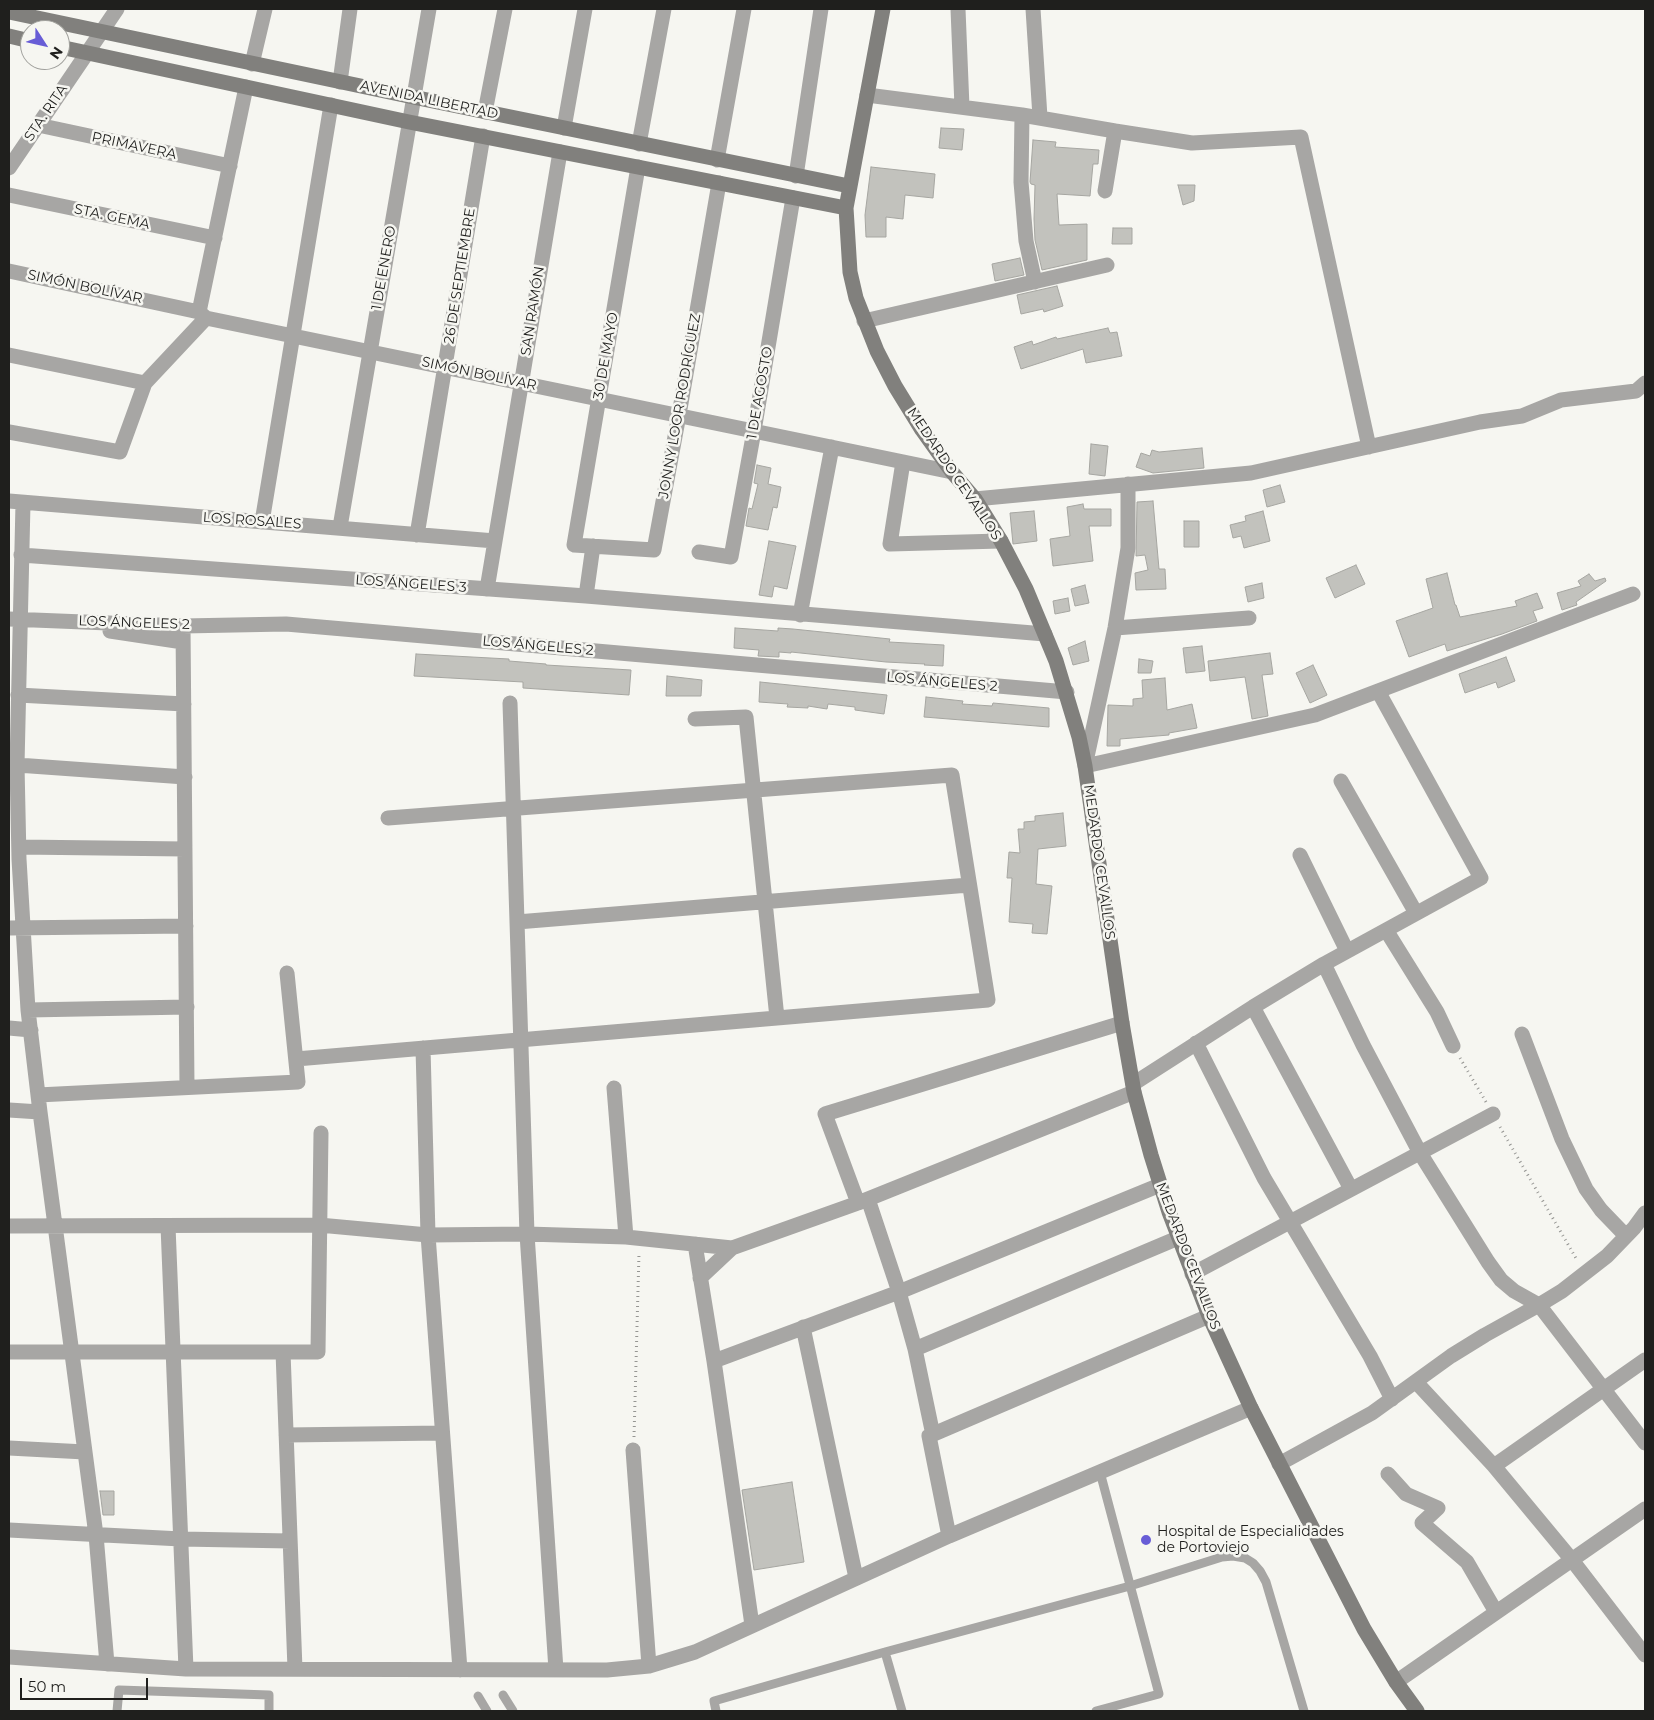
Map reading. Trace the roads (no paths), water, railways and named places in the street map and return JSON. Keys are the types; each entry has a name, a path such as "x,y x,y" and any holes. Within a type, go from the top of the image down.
{"street":[{"name":"STA. RITA","path":"9,168 117,9"},
{"path":"252,64 265,9"},
{"path":"340,82 350,9"},
{"name":"1 DE ENERO","path":"340,528 429,9"},
{"path":"485,112 505,9"},
{"path":"564,128 585,9"},
{"path":"639,144 664,9"},
{"path":"717,160 744,9"},
{"path":"796,176 821,9"},
{"name":"MEDARDO CEVALLOS","path":"884,9 846,208 850,272 856,298 864,321 895,386 922,430 952,472 975,499 1001,541 1026,589 1045,634 1066,692 1079,737 1085,766 1122,1023 1134,1088 1160,1185 1178,1238 1209,1316 1279,1464 1364,1629 1396,1682 1417,1711"},
{"path":"958,9 962,107"},
{"path":"1033,9 1040,117"},
{"name":"AVENIDA LIBERTAD","path":"9,12 51,15 102,32 413,98 849,186"},
{"name":"AVENIDA LIBERTAD","path":"70,49 409,122 846,208"},
{"path":"9,432 120,452 145,383 202,315 215,238 246,87"},
{"path":"867,95 1040,117 1192,143 1300,137 1369,448"},
{"path":"262,522 331,105"},
{"path":"1022,115 1021,182 1026,241 1035,282"},
{"name":"PRIMAVERA","path":"38,126 230,166"},
{"path":"1105,191 1115,131"},
{"name":"26 DE SEPTIEMBRE","path":"417,534 482,136"},
{"name":"SAN RAMÓN","path":"487,589 560,152"},
{"name":"30 DE MAYO","path":"574,545 638,167"},
{"name":"JONNY LOOR RODRÍGUEZ","path":"574,545 654,550 719,183"},
{"name":"STA. GEMA","path":"9,195 215,238"},
{"name":"1 DE AGOSTO","path":"699,552 731,557 793,198"},
{"path":"864,321 1108,265"},
{"name":"SIMÓN BOLÍVAR","path":"9,271 292,336 952,472"},
{"path":"9,355 145,383"},
{"path":"975,499 1251,473 1480,422 1522,416 1561,400 1636,391 1645,383"},
{"path":"800,615 832,447"},
{"path":"904,462 890,544 1001,541"},
{"path":"1128,484 1128,548 1114,628 1085,766 1314,715 1633,594"},
{"path":"16,502 21,555 15,704 18,765 16,928 31,1030 40,1112 96,1535 107,1664"},
{"name":"LOS ROSALES","path":"16,502 495,541"},
{"path":"586,596 593,546"},
{"name":"LOS ÁNGELES 3","path":"21,555 586,596 1045,634"},
{"path":"1114,628 1249,618"},
{"path":"17,619 183,642"},
{"name":"LOS ÁNGELES 2","path":"17,619 183,626 286,624 1066,692"},
{"path":"183,626 187,1088"},
{"path":"700,1278 732,1248 863,1201 1134,1088 1196,1042 1324,964 1481,878 1378,691"},
{"path":"510,703 527,1234 556,1670"},
{"path":"15,704 184,704"},
{"path":"695,719 746,717 777,1018"},
{"path":"18,765 185,777"},
{"path":"296,1060 988,1000 952,775 388,818"},
{"path":"1341,781 1416,913"},
{"path":"16,855 185,849"},
{"path":"1300,855 1347,952"},
{"path":"517,922 969,885"},
{"path":"16,928 186,926"},
{"path":"1386,930 1437,1012 1453,1046"},
{"path":"1324,964 1363,1045 1420,1153 1488,1262 1501,1280 1539,1306 1645,1443"},
{"path":"38,1095 298,1082 287,972"},
{"path":"28,1010 187,1007"},
{"path":"1253,1007 1351,1189"},
{"path":"933,1435 915,1349 899,1292 863,1201 825,1114 1122,1023"},
{"path":"9,1028 31,1030"},
{"path":"1522,1034 1562,1139 1586,1189 1601,1210 1626,1236"},
{"path":"1196,1042 1264,1178 1370,1356 1392,1399"},
{"path":"423,1048 428,1235 460,1670"},
{"path":"614,1088 633,1237"},
{"path":"9,1110 40,1112"},
{"path":"1192,1274 1493,1114"},
{"path":"9,1352 318,1352 321,1133"},
{"path":"714,1361 899,1292 1160,1185"},
{"path":"1279,1464 1372,1413 1451,1356 1539,1306 1585,1274 1626,1236 1645,1213"},
{"path":"9,1226 319,1225 428,1235 527,1234 633,1237 732,1248"},
{"path":"168,1226 186,1669"},
{"path":"915,1349 1178,1238"},
{"path":"694,1244 714,1361 752,1625"},
{"path":"949,1536 929,1436 1209,1316"},
{"path":"803,1327 856,1578"},
{"path":"283,1352 295,1669"},
{"path":"1494,1466 1645,1360"},
{"path":"1416,1382 1494,1466 1572,1560 1645,1655"},
{"path":"9,1657 186,1669 615,1670 649,1666 695,1652 949,1536 1251,1408"},
{"path":"286,1435 442,1433"},
{"path":"9,1448 85,1452"},
{"path":"633,1450 649,1666"},
{"path":"1388,1474 1406,1494 1438,1508 1422,1523 1467,1562 1496,1612"},
{"path":"1396,1682 1645,1509"},
{"path":"9,1530 181,1539 290,1541"}],"lane":[{"path":"1096,1711 1159,1694 1100,1472"},
{"path":"716,1711 714,1701 885,1652 1130,1586 1222,1557 1234,1556 1245,1558 1253,1563 1266,1582 1304,1711"},
{"path":"885,1652 902,1711"},
{"path":"117,1711 119,1690 269,1695 269,1711"},
{"path":"504,1695 513,1711"},
{"path":"478,1696 487,1711"}],"place":[{"name":"Hospital de Especialidades de Portoviejo","path":"1146,1540"}]}
